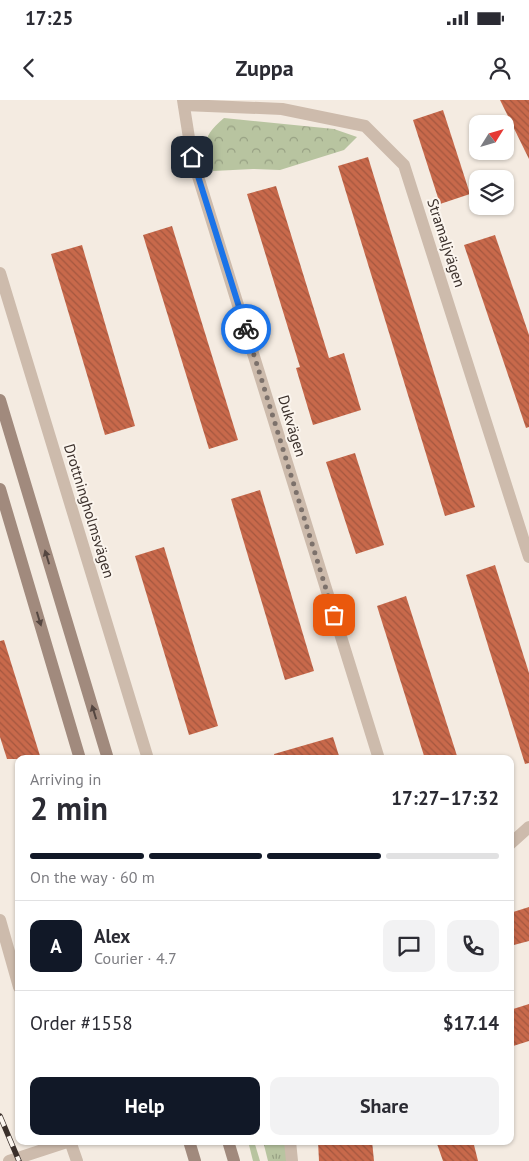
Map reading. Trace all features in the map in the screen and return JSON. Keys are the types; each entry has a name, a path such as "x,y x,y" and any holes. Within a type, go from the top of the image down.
{"main road":[{"path":"0,400 107,755"},
{"path":"0,489 79,755"},
{"path":"191,1145 195,1161"},
{"path":"229,1145 234,1161"}],"street":[{"name":"Stramaljvägen","path":"183,103 282,109 365,126 404,165 529,557"},
{"name":"Dukvägen","path":"183,103 192,157 378,755"},
{"name":"Drottningholmsvägen","path":"0,273 147,755"},
{"path":"514,840 529,827"},
{"path":"0,920 15,973"},
{"path":"9,1161 58,1145"},
{"path":"71,1145 77,1161"},
{"path":"290,1145 292,1161"}],"green space":[{"path":"224,118 334,129 357,137 344,150 280,170 213,171 207,154 206,142 211,131"},
{"path":"249,1145 255,1145 260,1161 253,1161"},
{"path":"264,1145 286,1145 288,1161 268,1161"}],"building":[{"path":"500,100 529,100 529,159 514,128 514,115 507,115"},
{"path":"443,110 469,194 440,204 413,120"},
{"path":"368,157 475,507 445,516 338,166"},
{"path":"276,186 329,358 344,353 361,410 313,425 296,368 300,367 247,194"},
{"path":"172,226 238,440 209,449 143,235"},
{"path":"495,235 529,335 529,427 526,428 464,245"},
{"path":"82,245 135,426 105,435 51,254"},
{"path":"355,453 384,545 356,554 326,462"},
{"path":"260,490 314,671 285,680 231,499"},
{"path":"164,547 218,726 189,735 135,556"},
{"path":"495,565 529,673 529,763 525,764 466,575"},
{"path":"406,596 457,755 424,755 377,606"},
{"path":"4,640 40,755 15,755 15,759 7,759 0,737 0,641"},
{"path":"333,737 339,755 274,755"},
{"path":"529,907 529,941 514,945 514,912"},
{"path":"529,1004 529,1041 514,1046 514,1009"},
{"path":"318,1145 372,1145 374,1161 319,1161"},
{"path":"437,1145 474,1145 478,1161 443,1161"}],"railway":[{"path":"0,1116 19,1161"}],"way so far":[{"path":"246,329 334,615"}],"route":[{"path":"192,157 246,329"}]}
